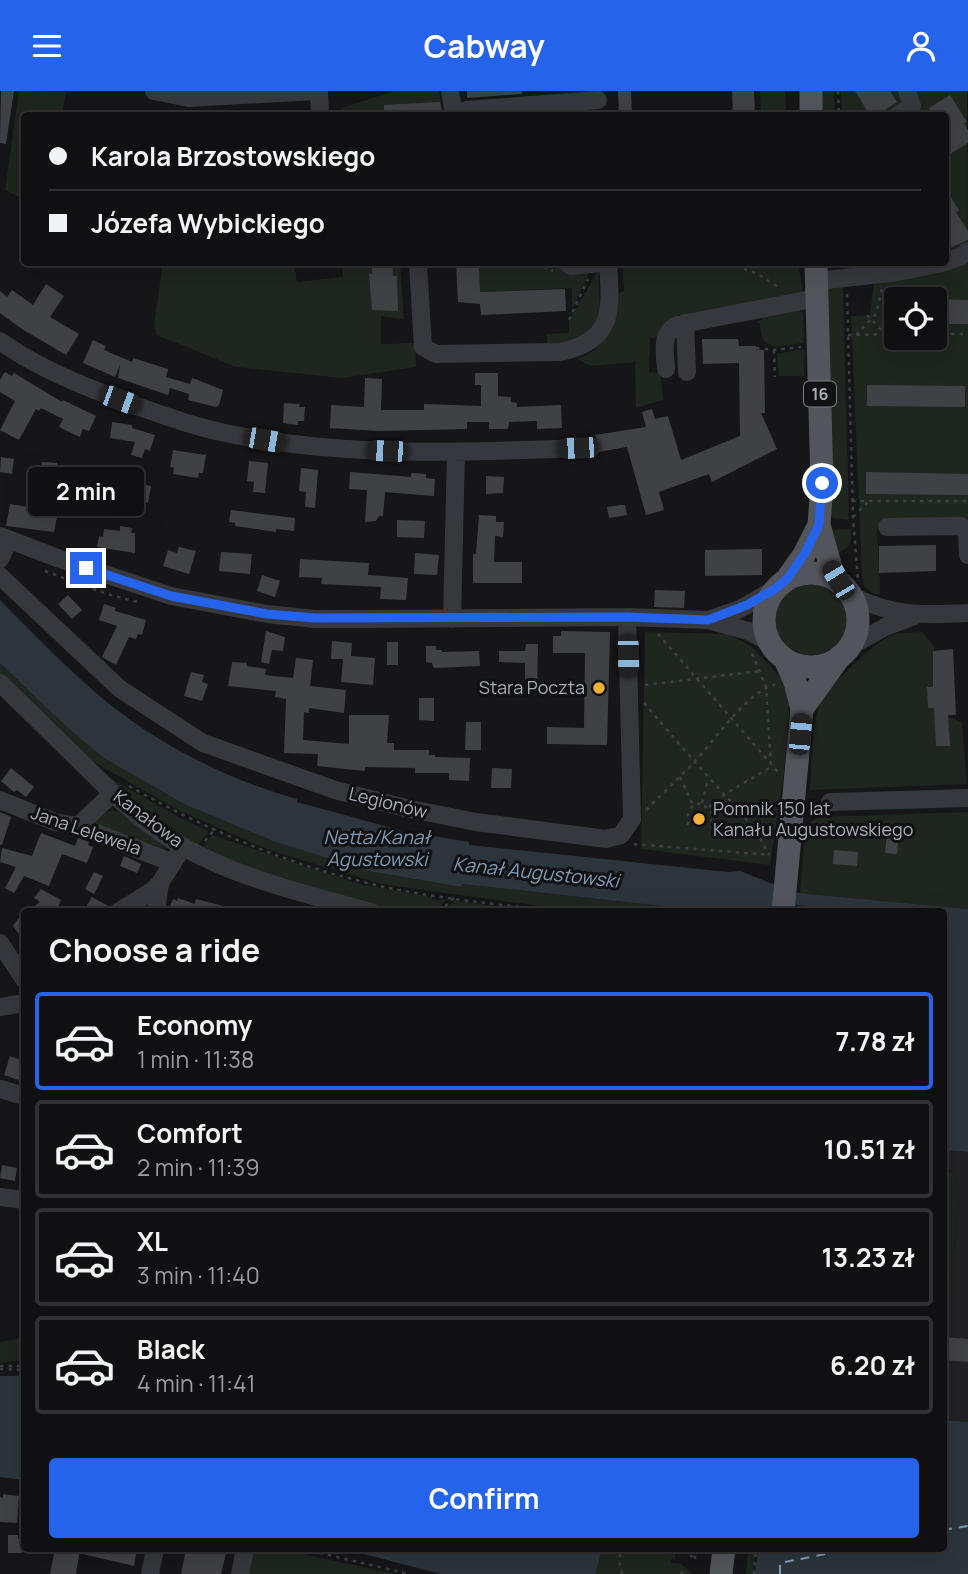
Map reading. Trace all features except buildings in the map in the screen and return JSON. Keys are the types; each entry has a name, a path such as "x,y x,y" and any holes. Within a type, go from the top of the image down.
{"main road":[{"path":"811,91 811,112"},
{"name":"16","path":"817,281 813,406 822,483 819,525 831,568 852,588"},
{"name":"16","path":"781,584 804,555 819,525"},
{"path":"802,709 844,653 856,634 858,608 852,588 813,572 804,573 781,584 767,603 758,641 785,659 806,667 828,664 844,653"},
{"path":"783,908 781,858 802,709 785,659"},
{"path":"722,1574 724,1552"}],"street":[{"path":"154,91 198,100 318,91 320,112"},
{"path":"450,91 460,112"},
{"path":"903,112 912,106 907,91"},
{"path":"473,112 599,102"},
{"path":"949,260 968,251"},
{"path":"418,266 423,347 436,354 561,352 592,341 603,328 609,313 608,266"},
{"path":"666,369 666,334 669,329 685,323 793,303 817,281 892,272 912,266"},
{"path":"685,323 687,372"},
{"path":"0,341 50,372 100,393 180,421 284,444 342,450 456,453 578,448"},
{"path":"452,619 456,453"},
{"path":"887,527 961,526 967,533 968,555"},
{"path":"0,559 4,538 171,596 267,614 315,618 627,617 708,620 748,631 758,641"},
{"name":"Legionów","path":"0,576 120,689 203,743 335,790 406,808 501,826 613,838"},
{"path":"708,620 740,609 781,584"},
{"path":"852,588 892,612 914,616 968,613"},
{"path":"844,653 885,627 914,616"},
{"path":"613,838 633,825 627,617"},
{"name":"Kanałowa","path":"0,683 120,789 153,827 183,847 244,875 357,908"},
{"path":"78,826 120,789"},
{"path":"830,802 968,798"},
{"name":"Jana Lelewela","path":"0,800 55,822 78,826 173,863"},
{"path":"124,908 160,883 183,847"},
{"path":"157,908 160,883"},
{"path":"0,943 21,974"},
{"path":"0,1007 21,1004"},
{"path":"0,1089 21,1095"},
{"path":"0,1197 21,1200"},
{"path":"150,1574 154,1552"},
{"path":"240,1574 244,1552"}],"path":[{"path":"838,91 839,112"},
{"path":"569,320 596,266"},
{"path":"735,266 778,286 793,303"},
{"path":"856,335 876,314 880,292 892,272"},
{"path":"846,278 852,501 858,582 852,588"},
{"path":"867,315 884,333"},
{"path":"848,335 884,334"},
{"path":"947,334 968,334"},
{"path":"756,348 807,346"},
{"path":"774,349 775,377"},
{"path":"852,501 968,501"},
{"path":"853,517 870,501"},
{"path":"654,629 771,767 781,775"},
{"path":"758,641 760,671 765,687 771,767"},
{"path":"642,693 643,685 760,671"},
{"path":"639,844 633,825 638,817 695,762 731,719 765,687"},
{"path":"642,712 642,700 762,840 781,858"},
{"path":"709,807 725,794 771,767"},
{"path":"680,777 693,804"},
{"path":"702,803 708,777"},
{"path":"120,789 268,852 381,886 529,908"},
{"path":"693,804 702,803 709,807 712,813 711,828"},
{"path":"688,825 688,813 693,804"},
{"path":"613,838 627,844 781,858"},
{"path":"443,908 454,898"},
{"path":"0,1367 21,1368"},
{"path":"316,1552 409,1574"},
{"path":"621,1552 619,1560 622,1574"},
{"path":"687,1552 695,1560 695,1552"},
{"path":"754,1574 756,1552"},
{"path":"681,1574 685,1568"}],"shaded area":[{"path":"19,91 66,92 63,112 21,112 21,198 5,190"},
{"path":"394,91 439,91 442,112 338,112"},
{"path":"760,91 785,91 786,112 761,112"},
{"path":"821,91 834,91 835,112 822,112"},
{"path":"841,91 967,91 968,244 949,254 949,112 842,112"},
{"path":"968,257 968,527 877,526 880,594 874,594 864,586 862,575 851,316 870,315 874,281 933,266 949,266 949,262"},
{"path":"163,266 294,266 297,282 343,277 342,266 400,266 404,319 381,316 381,344 415,343 416,367 342,378 236,367 157,335 154,324"},
{"path":"479,266 572,266 590,271 572,310 572,288 480,292"},
{"path":"622,266 799,266 803,292 799,295 680,315 662,326 659,337 650,338 649,373 660,373 663,400 636,408 635,362 591,366 577,359 588,355 602,342 609,325 613,295 624,291"},
{"path":"598,271 600,312 593,328 568,345 454,348 547,343 547,334 569,333 569,320"},
{"path":"843,286 849,520 833,518 831,513 827,287"},
{"path":"798,309 803,313 804,343 774,346 764,340 760,324 756,321 762,320 762,314"},
{"path":"803,349 804,376 779,376 777,354"},
{"path":"851,529 850,544 838,553 829,530"},
{"path":"811,583 825,586 837,593 844,605 847,619 844,633 837,645 825,652 811,655 797,652 785,645 778,633 775,619 778,605 785,593 797,586"},
{"path":"645,632 728,634 751,646 784,681 789,714 784,773 770,865 641,849"},
{"path":"922,632 934,646 935,718 952,718 962,722 967,784 810,790 814,724 824,697 851,667 883,640 897,634"},
{"path":"0,663 69,729 104,758 184,804 273,841 368,871 460,887 461,884 679,908 554,908 381,884 269,850 180,811 85,757 0,675"},
{"path":"103,774 208,833 196,847 157,822"},
{"path":"102,811 105,813 118,811 161,844 168,856 93,823"},
{"path":"968,812 968,909 800,893 805,833 809,823 819,817"},
{"path":"212,835 363,885 432,897 432,900 447,899 438,908 379,908 248,870 202,849"},
{"path":"455,900 507,908 447,908"},
{"path":"798,905 827,908 798,908"},
{"path":"947,1150 968,1152 968,1422 947,1420 947,1305 959,1195 950,1170 947,1169"},
{"path":"947,1170 952,1173 959,1195 947,1305"},
{"path":"21,1338 21,1360 0,1363 0,1342"},
{"path":"250,1552 298,1552 397,1574 245,1574"},
{"path":"564,1552 676,1552 675,1559 671,1559 671,1563 681,1564 693,1574 555,1574"},
{"path":"748,1552 755,1552 753,1574 746,1574"}],"water":[{"name":"Netta/Kanał Agustowski","path":"0,600 108,703 174,748 222,772 297,799 297,802 403,831 469,842 469,845 728,872 740,871 778,886 778,891 968,909 968,1152 947,1150 947,908 826,908 777,903 776,907 772,908 679,908 462,884 461,887 368,871 273,841 184,804 104,758 69,729 0,663"},
{"path":"0,1376 21,1376 21,1480 0,1477"},
{"path":"947,1420 968,1422 968,1574 755,1574 758,1552 947,1552"},
{"path":"357,1552 601,1552 595,1574 441,1574"}],"ferry route":[{"path":"947,1529 968,1526"},
{"path":"780,1574 780,1563 836,1552"}],"place":[{"name":"Stara Poczta","path":"599,688"},
{"name":"Pomnik 150 lat Kanału Augustowskiego","path":"699,819"}],"route":[{"path":"86,568 171,596 267,614 315,618 627,617 708,620 747,605 787,579 804,555 819,525 822,483"}],"water label":[{"name":"Kanał Augustowski","path":"536,872"}]}
